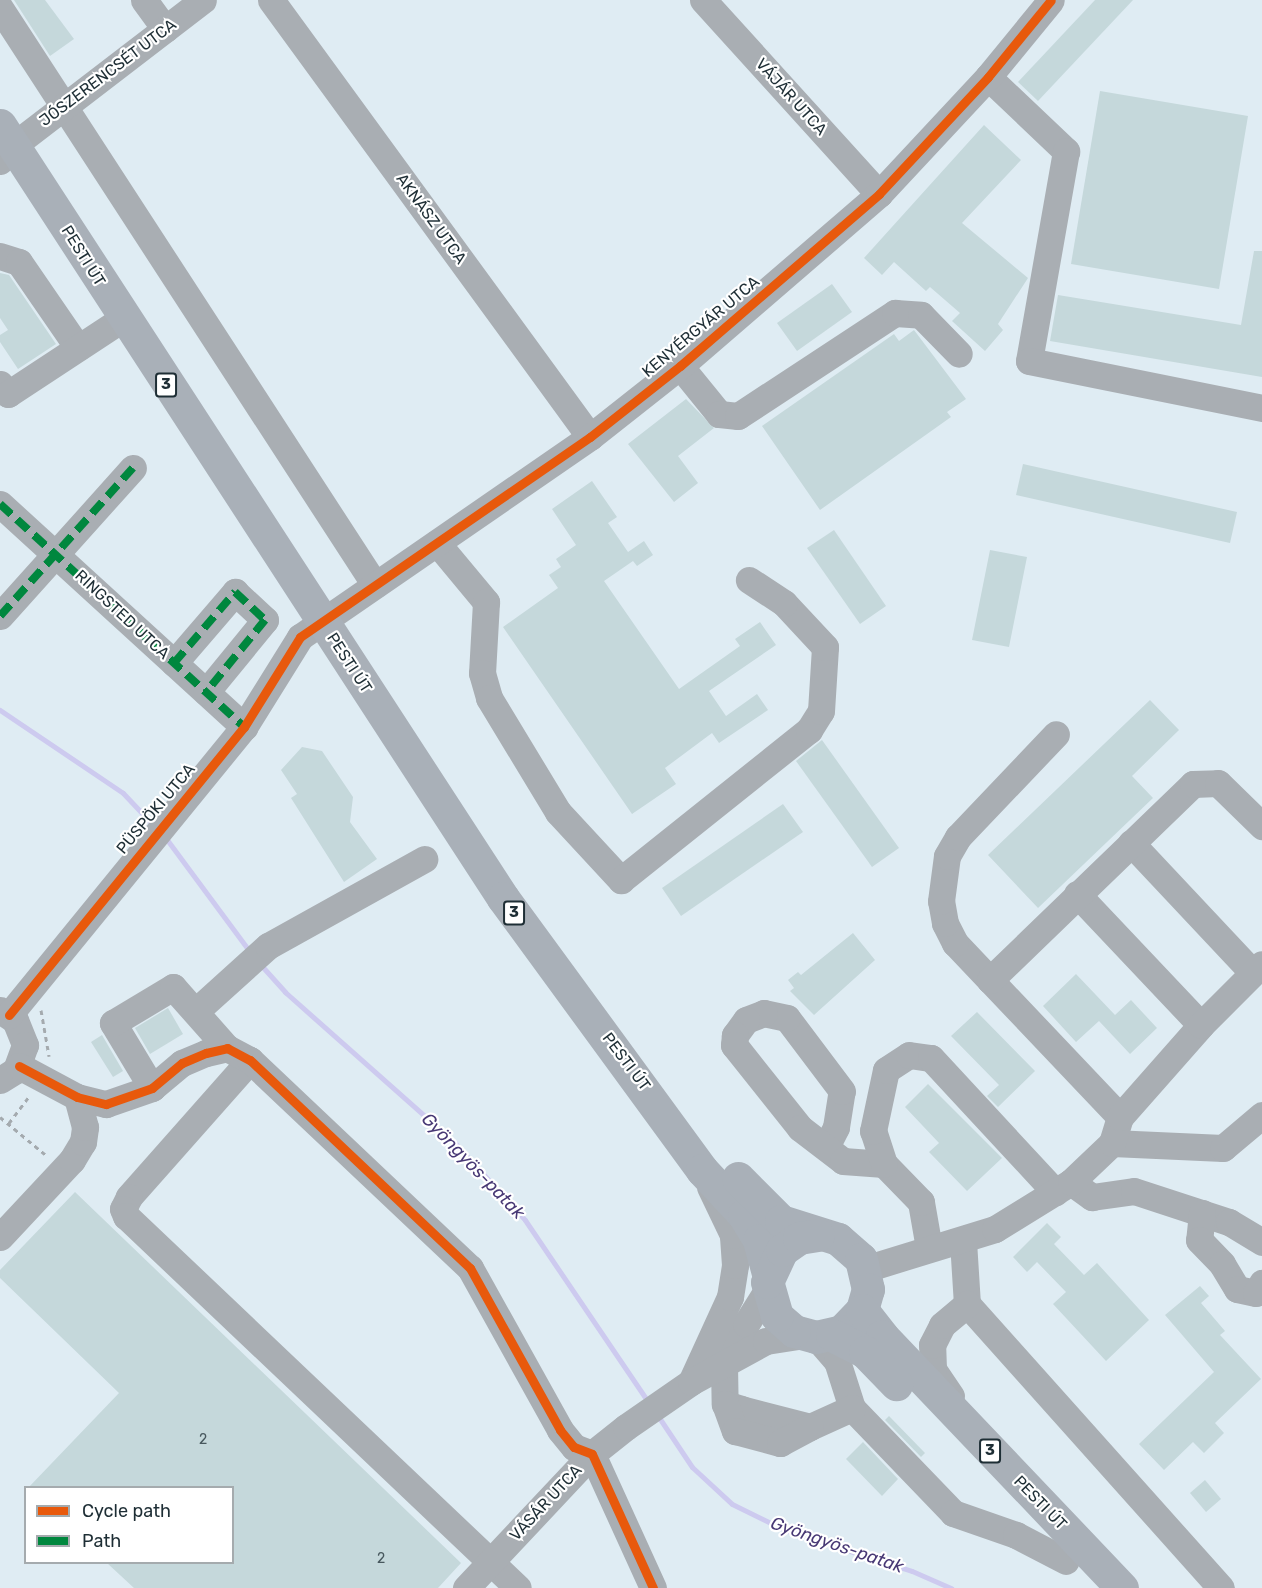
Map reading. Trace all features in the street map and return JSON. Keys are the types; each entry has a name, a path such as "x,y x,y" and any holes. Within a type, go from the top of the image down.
{"main road":[{"name":"PESTI ÚT","path":"5,144 503,898 676,1128 702,1170 744,1215 759,1240 767,1282 777,1316 818,1336 865,1352 1091,1588"},
{"name":"PESTI ÚT","path":"676,1128 724,1164 770,1214 818,1235 847,1244 866,1269"},
{"path":"767,1282 789,1243 818,1235"},
{"path":"818,1336 850,1325 862,1310 868,1289 866,1269"},
{"name":"PESTI ÚT","path":"862,1310 980,1440 1122,1588"}],"street":[{"path":"144,0 165,29"},
{"name":"JÓSZERENCSÉT UTCA","path":"5,144 63,108 203,0"},
{"name":"AKNÁSZ UTCA","path":"271,0 590,437"},
{"name":"VÁJÁR UTCA","path":"703,0 879,194"},
{"name":"KENYÉRGYÁR UTCA","path":"322,622 590,437 680,366 879,194 988,77 1051,0"},
{"path":"0,8 375,585"},
{"path":"988,77 1066,151 1029,361 1262,408"},
{"path":"0,256 19,262 78,348"},
{"path":"680,366 719,414 738,416 895,313 921,315 959,354"},
{"path":"0,384 8,394 122,319"},
{"path":"0,616 133,468"},
{"name":"RINGSTED UTCA","path":"0,504 244,727"},
{"path":"437,543 486,602 483,673 489,698 558,812 621,880 809,730 820,711 825,693 825,647 784,603 749,580"},
{"path":"174,663 235,592 265,620 206,692"},
{"name":"PÜSPÖKI UTCA","path":"4,1012 244,727 300,638 322,622"},
{"path":"1056,734 958,837 947,856 941,901 945,923 955,943 1120,1116"},
{"path":"990,980 1193,784 1204,781 1218,783 1262,826"},
{"path":"866,1269 929,1248 963,1241 995,1229 1063,1187 1112,1143 1120,1116 1201,1024 1258,968 1131,843"},
{"path":"196,1011 268,946 424,859"},
{"path":"1077,894 1201,1024"},
{"path":"152,1088 113,1023 173,987 238,1054 470,1268 560,1430 574,1447 592,1454 652,1588"},
{"path":"4,1012 24,1040 9,1073 77,1097 106,1104 152,1088 182,1063 238,1054"},
{"path":"826,1147 836,1127 842,1091 787,1018 765,1013 746,1020 735,1035 734,1046 800,1128 843,1161 884,1164"},
{"path":"238,1054 129,1197 123,1209 126,1216 518,1588"},
{"path":"929,1248 921,1202 884,1164 873,1131 886,1070 909,1055 932,1058 1063,1187 1084,1195 1123,1190 1202,1213 1238,1227 1262,1242"},
{"path":"0,1237 62,1169 83,1142 85,1127 77,1097"},
{"path":"1112,1143 1223,1148 1262,1115"},
{"path":"685,1386 730,1297 735,1265 733,1235 702,1170"},
{"path":"1202,1213 1199,1240 1222,1264 1237,1289 1256,1293 1262,1283"},
{"path":"963,1241 967,1304 1221,1588"},
{"name":"VÁSÁR UTCA","path":"685,1386 746,1324 767,1282"},
{"path":"967,1304 942,1325 932,1345 933,1369 980,1440"},
{"path":"818,1336 837,1361 852,1408 952,1513 1016,1535 1066,1561"},
{"name":"VÁSÁR UTCA","path":"466,1588 592,1454 626,1427 685,1386 766,1341 818,1336"},
{"path":"724,1365 725,1404 810,1427 852,1408"}],"path":[{"path":"0,1117 62,1169"}],"building":[{"path":"14,0 45,0 74,39 50,56"},
{"path":"1095,0 1133,0 1038,101 1018,82"},
{"path":"1100,91 1248,116 1219,289 1071,264"},
{"path":"984,125 1021,160 962,223 1028,278 998,324 1003,330 985,351 952,321 960,313 930,287 926,291 894,262 882,275 864,258"},
{"path":"1254,251 1262,251 1262,377 1050,341 1058,295 1241,325"},
{"path":"0,273 9,275 56,344 18,369 0,342 0,335 8,330 0,318"},
{"path":"832,284 852,312 797,351 777,323"},
{"path":"914,330 966,399 947,412 951,417 820,510 762,426 894,334 899,341"},
{"path":"686,399 714,428 678,456 698,483 674,502 628,444"},
{"path":"1023,464 1237,512 1230,543 1016,495"},
{"path":"592,481 617,517 608,523 628,552 644,541 653,555 637,566 633,561 604,581 679,689 740,646 735,639 760,622 776,645 709,691 726,716 757,694 768,710 719,743 712,733 665,768 676,784 632,814 503,627 558,588 549,575 561,567 556,559 576,545 552,509"},
{"path":"834,530 886,606 860,624 807,548"},
{"path":"990,550 1027,557 1009,647 972,640"},
{"path":"1150,700 1179,730 1132,776 1153,798 1038,908 988,855"},
{"path":"822,740 899,848 872,867 796,761"},
{"path":"302,747 322,751 353,797 350,822 377,859 344,882 291,798 297,794 281,770"},
{"path":"783,804 803,832 681,916 662,888"},
{"path":"853,933 875,960 814,1015 790,991 794,988 788,980 798,972 801,975"},
{"path":"1076,974 1115,1015 1131,1000 1157,1028 1130,1054 1099,1021 1076,1042 1043,1006"},
{"path":"168,1008 183,1034 150,1054 135,1028"},
{"path":"977,1012 1035,1071 998,1107 987,1096 999,1085 951,1036"},
{"path":"102,1035 123,1071 113,1077 91,1042"},
{"path":"928,1084 1002,1158 967,1191 929,1152 939,1143 905,1107"},
{"path":"75,1192 461,1563 438,1588 134,1588 108,1564 234,1564 234,1486 30,1486 119,1393 0,1278 0,1270"},
{"path":"1047,1223 1061,1237 1054,1244 1084,1275 1097,1263 1149,1320 1106,1361 1053,1304 1066,1292 1037,1262 1027,1272 1013,1257"},
{"path":"1200,1286 1209,1296 1201,1303 1225,1331 1220,1335 1261,1379 1215,1423 1224,1433 1204,1453 1193,1442 1164,1470 1139,1444 1214,1372 1165,1315"},
{"path":"889,1416 925,1453 921,1457 885,1420"},
{"path":"863,1442 898,1479 882,1496 846,1459"},
{"path":"1205,1480 1221,1499 1206,1512 1190,1493"}],"waterway":[{"name":"Gyöngyös-patak","path":"0,710 123,793 154,826"},
{"name":"Gyöngyös-patak","path":"165,837 250,952"},
{"name":"Gyöngyös-patak","path":"260,964 285,992 455,1143 525,1220 649,1403"},
{"name":"Gyöngyös-patak","path":"658,1416 692,1467 732,1504 785,1530 912,1571 951,1588"}],"marked path":[{"path":"0,616 133,468"},
{"path":"0,504 244,727"},
{"path":"174,663 235,592 265,620 206,692"}],"cycle path":[{"path":"9,1015 244,727 300,637 590,437 680,366 879,194 988,77 1051,0"},
{"path":"19,1066 77,1097 106,1104 152,1088 182,1063 206,1053 227,1048 250,1060 470,1268 560,1430 574,1447 592,1454 653,1588"}]}
